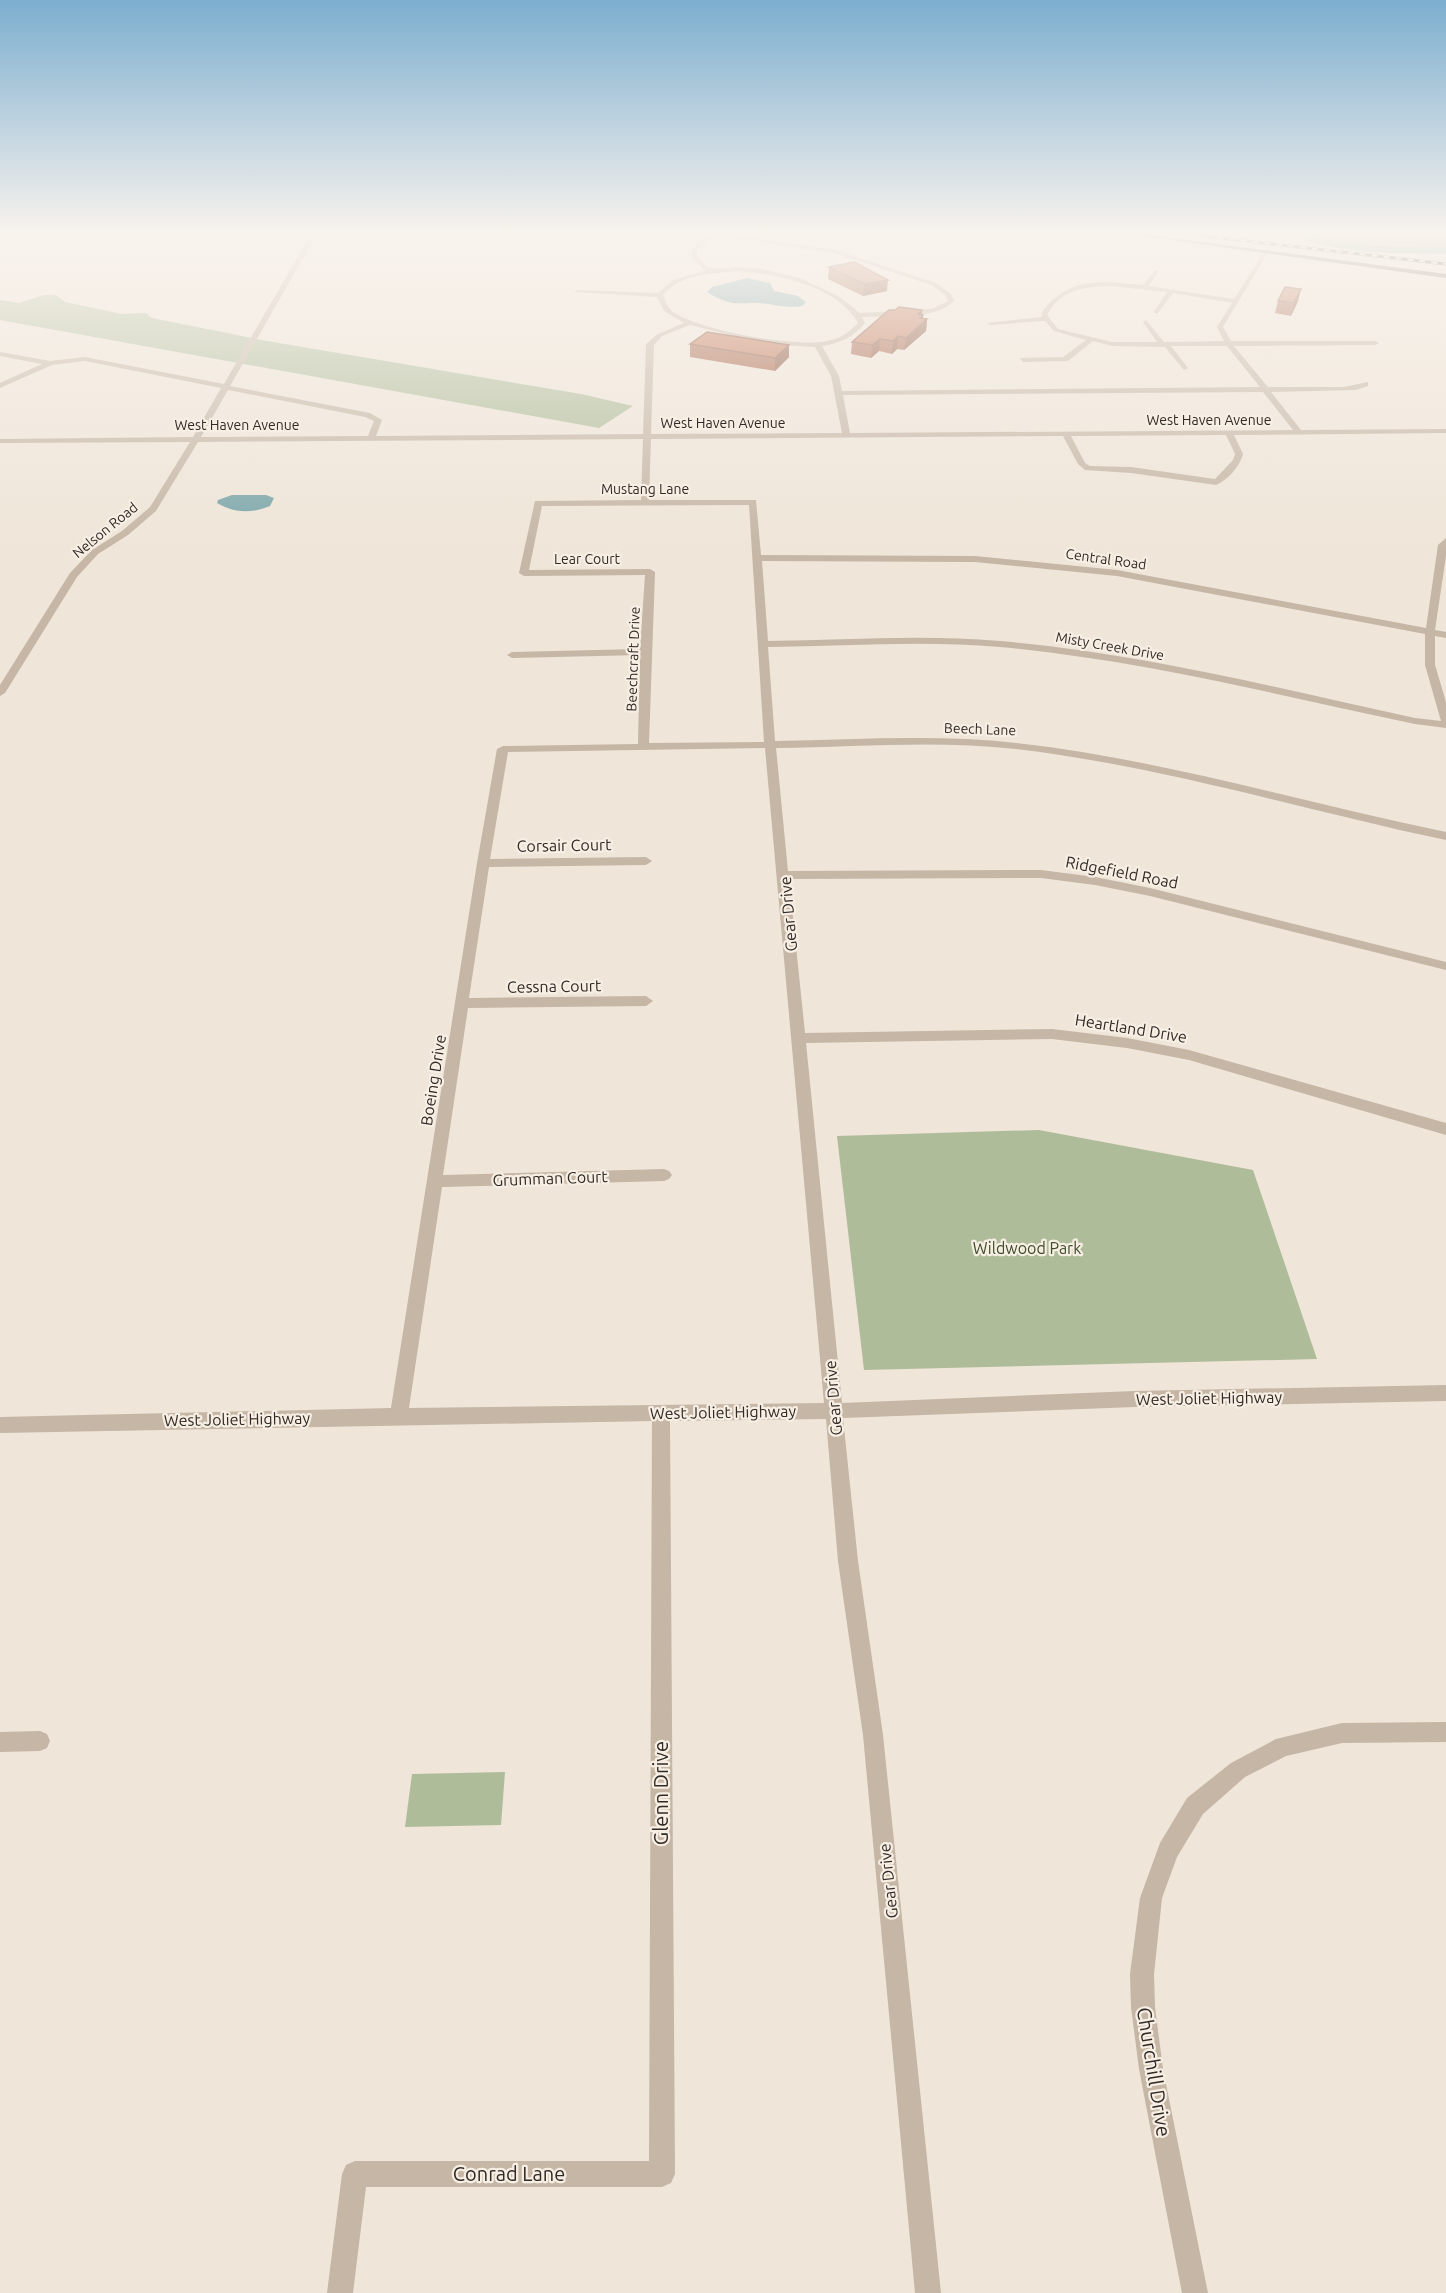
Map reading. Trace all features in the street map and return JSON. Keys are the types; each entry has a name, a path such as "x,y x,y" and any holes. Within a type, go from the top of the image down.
{"street":[{"name":"Nelson Road","path":"0,693 73,575 95,552 125,533 153,509 170,484 253,339"},
{"path":"645,503 650,344 655,339"},
{"path":"751,339 784,344 826,343 838,339"},
{"path":"1087,339 1133,346 1374,343"},
{"path":"1160,339 1184,368"},
{"path":"1225,339 1300,433"},
{"path":"1023,360 1065,359 1090,340"},
{"path":"816,343 835,376 848,436"},
{"path":"826,343 834,351"},
{"path":"0,354 50,363 85,359 368,415 378,420 371,438"},
{"path":"0,386 50,363"},
{"path":"835,376 838,365"},
{"path":"838,393 1344,389 1356,388 1365,384"},
{"name":"West Haven Avenue","path":"0,441 1445,432"},
{"path":"1066,434 1082,464 1088,468 1131,470 1206,482 1221,480 1237,461 1239,454 1229,433"},
{"name":"Mustang Lane","path":"524,573 538,503 753,502"},
{"name":"Gear Drive","path":"753,502 770,744 848,1561 873,1735 928,2293"},
{"path":"1446,541 1443,545 1430,632 1430,664 1446,723"},
{"name":"Central Road","path":"757,558 928,557 1064,566 1117,573 1446,635"},
{"name":"Lear Court","path":"524,573 650,572"},
{"name":"Beechcraft Drive","path":"643,747 650,572"},
{"name":"Misty Creek Drive","path":"763,644 950,641 1059,650 1202,676 1415,721 1446,723"},
{"path":"512,655 645,652"},
{"name":"Beech Lane","path":"502,749 950,742 1032,747 1127,763 1446,836"},
{"name":"Boeing Drive","path":"399,1416 502,749"},
{"name":"Corsair Court","path":"483,863 646,861"},
{"name":"Ridgefield Road","path":"784,875 1041,874 1095,881 1150,892 1446,966"},
{"name":"Cessna Court","path":"463,1003 646,1001"},
{"name":"Heartland Drive","path":"799,1038 1052,1034 1127,1042 1189,1055 1446,1129"},
{"name":"Grumman Court","path":"435,1181 664,1175"},
{"name":"West Joliet Highway","path":"0,1425 399,1416 834,1411 1134,1399 1446,1393"},
{"name":"Glenn Drive","path":"661,1413 662,2174"},
{"name":"Churchill Drive","path":"1194,2293 1151,2069 1143,2007 1142,1974 1150,1898 1168,1851 1195,1806 1238,1770 1283,1746 1342,1733 1446,1732"},
{"path":"0,1742 40,1741"},
{"name":"Conrad Lane","path":"340,2293 355,2174 662,2174"}],"green space":[{"path":"105,339 257,339 581,394 633,406 599,428"},
{"name":"Wildwood Park","path":"1039,1130 1253,1170 1317,1359 864,1370 837,1136"},
{"path":"505,1772 501,1825 405,1827 412,1774"}],"water":[{"path":"232,495 266,495 274,498 270,506 249,511 230,509 217,503 218,500"}],"building":[{"path":"697,339 751,339 789,345 775,358 690,344"},
{"path":"855,339 880,339 872,345 852,342"}]}
